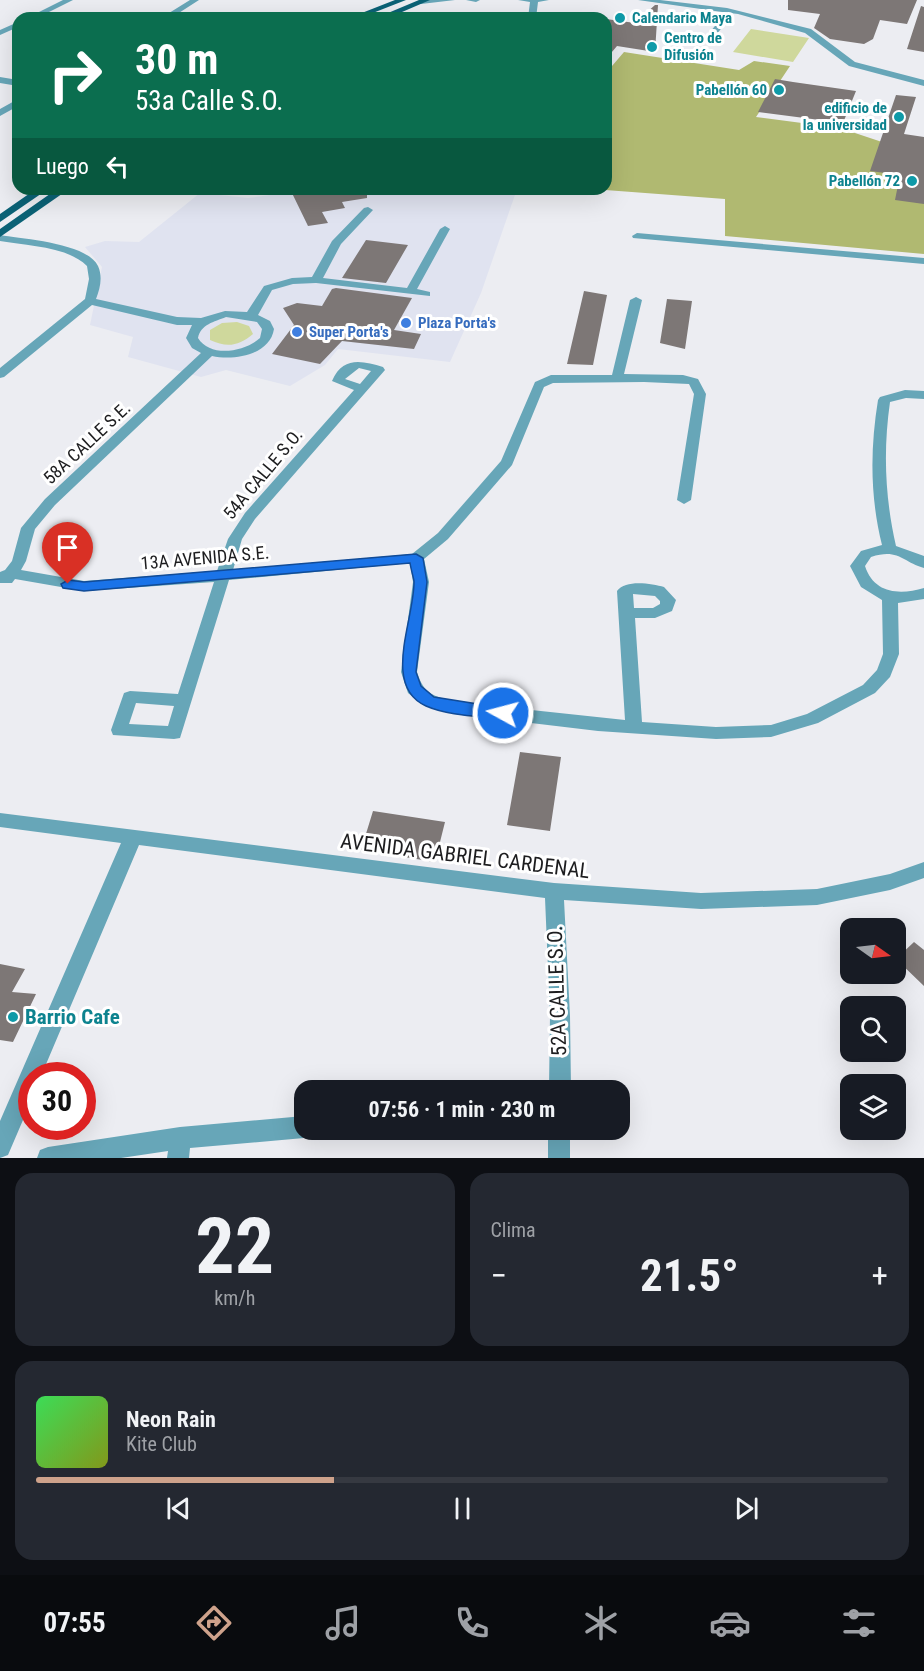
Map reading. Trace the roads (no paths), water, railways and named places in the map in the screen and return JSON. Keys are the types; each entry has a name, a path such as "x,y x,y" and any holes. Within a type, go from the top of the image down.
{"main road":[{"path":"369,12 402,0"},
{"path":"394,12 423,1"},
{"path":"0,219 34,195"},
{"path":"0,236 56,195"}],"street":[{"path":"44,12 69,0"},
{"path":"175,12 195,0"},
{"path":"423,1 452,0"},
{"path":"522,0 545,0"},
{"path":"642,0 727,10 810,32 852,64 924,83"},
{"path":"710,37 723,21 727,10"},
{"path":"316,280 336,243 369,210"},
{"path":"410,292 445,229"},
{"path":"0,236 77,254 91,263 95,274 90,301 0,374"},
{"path":"637,236 924,261"},
{"path":"251,316 268,288 292,280 316,280 426,294"},
{"path":"617,378 636,300"},
{"path":"90,301 177,321 202,322 225,314 251,316 267,325 269,332 259,346 235,354 208,353 198,349 192,343 191,336 202,322"},
{"name":"58A CALLE S.E.","path":"6,576 28,528 50,502 208,353"},
{"path":"684,500 700,394 694,382 683,379 551,379 539,385 507,462 443,536 416,558 421,582 409,672 414,689 429,701 468,709 716,733 771,731 812,719 868,689 884,674 891,654 890,597"},
{"name":"54A CALLE S.O.","path":"184,700 235,539 250,516 362,389"},
{"path":"890,549 882,519 879,428 884,400 905,394 924,395"},
{"path":"924,563 904,552 890,549 866,554 857,566 859,574 873,590 890,597 917,597 924,593"},
{"name":"13A AVENIDA S.E.","path":"6,576 84,586 224,576 416,558"},
{"path":"0,585 6,576"},
{"path":"625,613 634,726"},
{"name":"AVENIDA GABRIEL CARDENAL","path":"0,820 554,891 701,901 817,897 890,882 924,870"},
{"path":"0,1147 133,837"},
{"name":"52A CALLE S.O.","path":"554,891 560,1016 560,1080"},
{"path":"48,1158 179,1148 294,1129"},
{"path":"559,1140 559,1158"}],"place":[{"name":"Calendario Maya","path":"620,18"},
{"name":"Centro de Difusión","path":"652,47"},
{"name":"Pabellón 60","path":"779,90"},
{"name":"edificio de la universidad","path":"899,117"},
{"name":"Pabellón 72","path":"912,181"},
{"name":"Plaza Porta's","path":"406,323"},
{"name":"Super Porta's","path":"297,332"},
{"name":"Barrio Cafe","path":"13,1017"}]}
